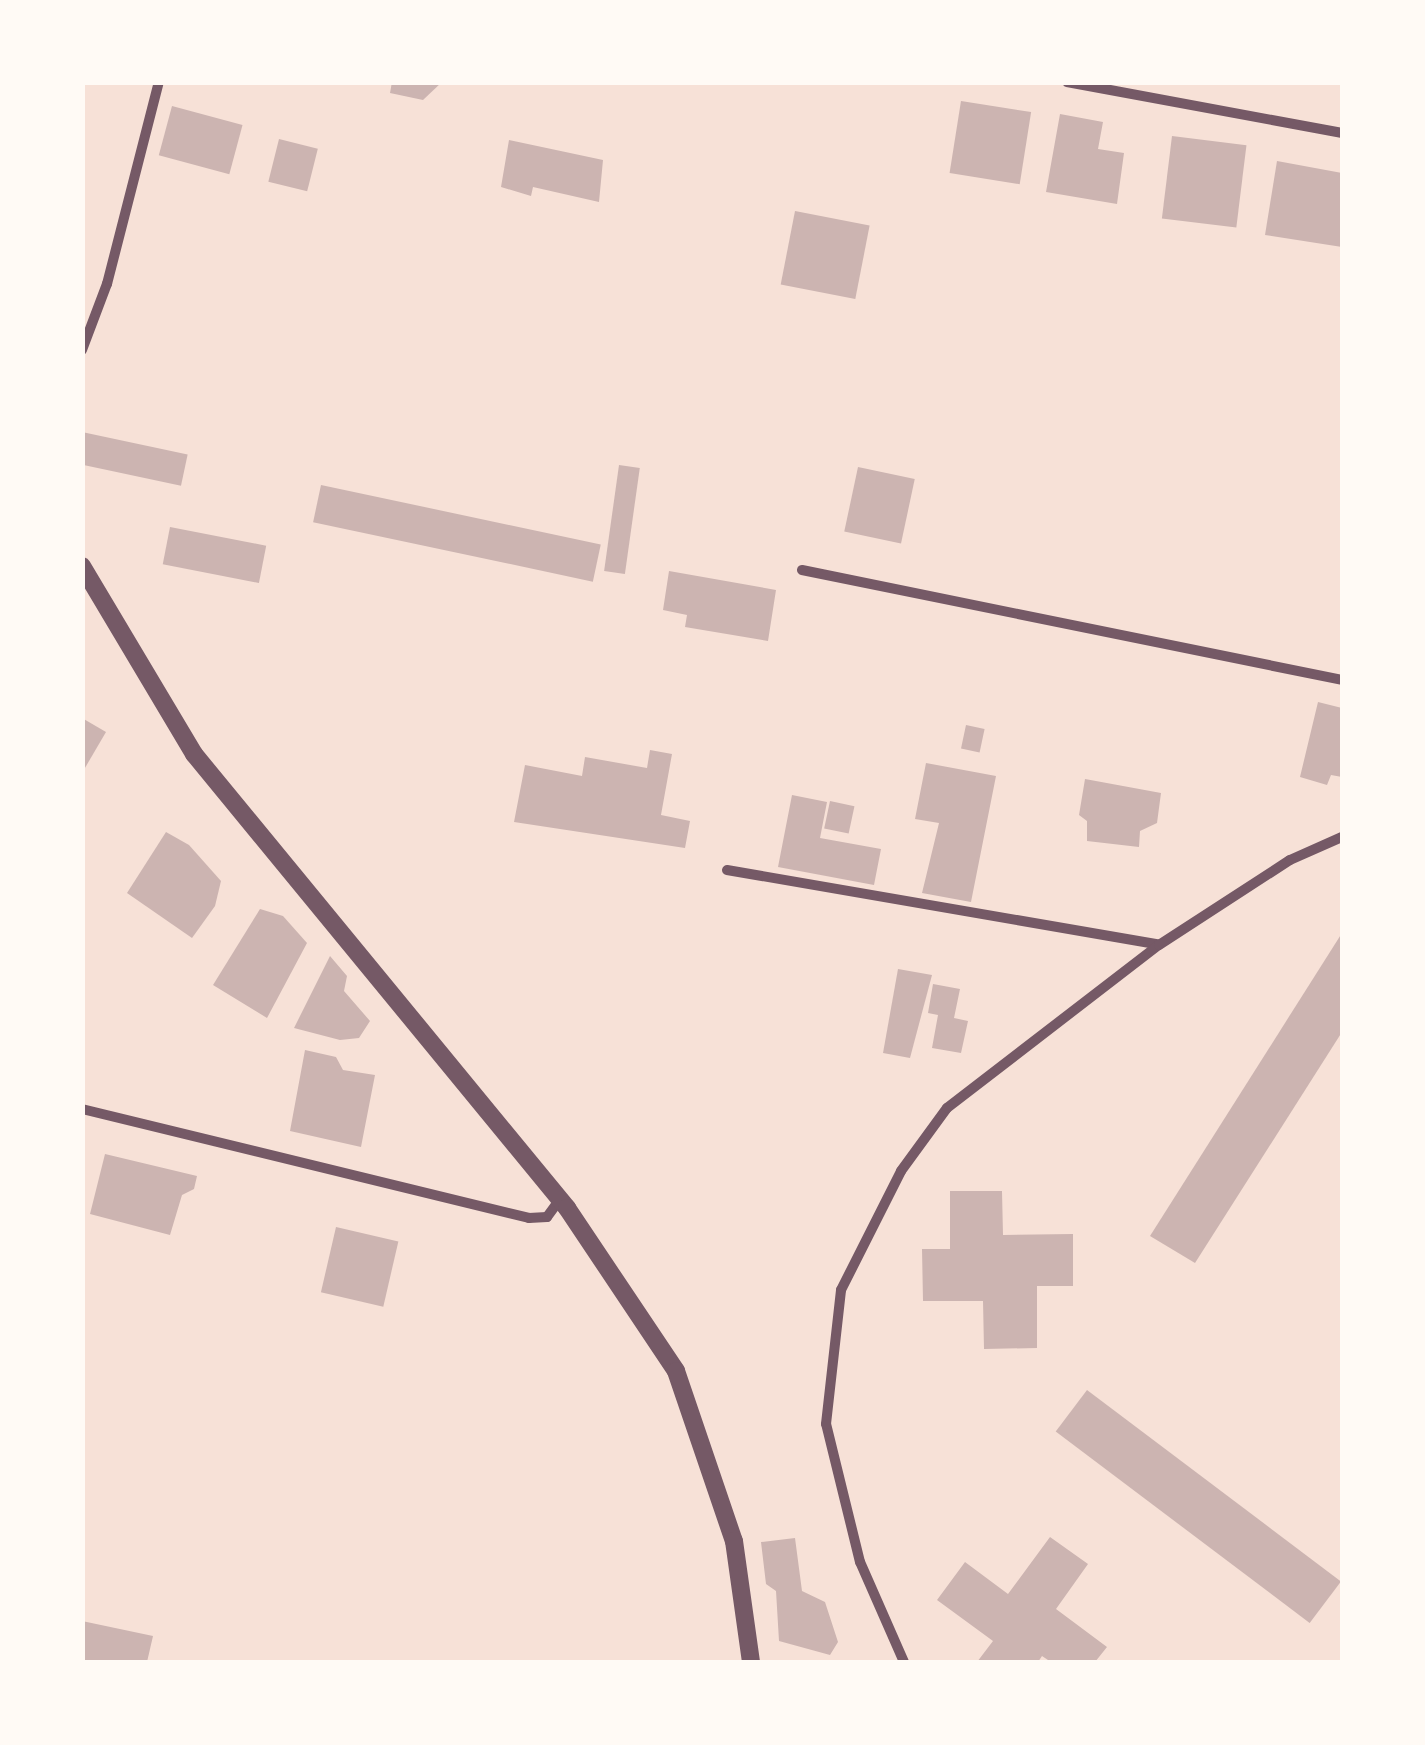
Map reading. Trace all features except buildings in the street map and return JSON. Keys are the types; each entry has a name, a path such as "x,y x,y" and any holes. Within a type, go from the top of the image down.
{"street":[{"path":"82,350 107,284 159,82"},
{"path":"1067,82 1342,133"},
{"path":"82,566 194,754 560,1199 676,1371 734,1541 752,1662"},
{"path":"802,570 1342,680"},
{"path":"904,1662 860,1562 826,1424 840,1290 901,1171 947,1108 1159,944 1290,860 1342,836"},
{"path":"727,870 1159,944"},
{"path":"82,1110 529,1218 547,1216 560,1199"}]}
